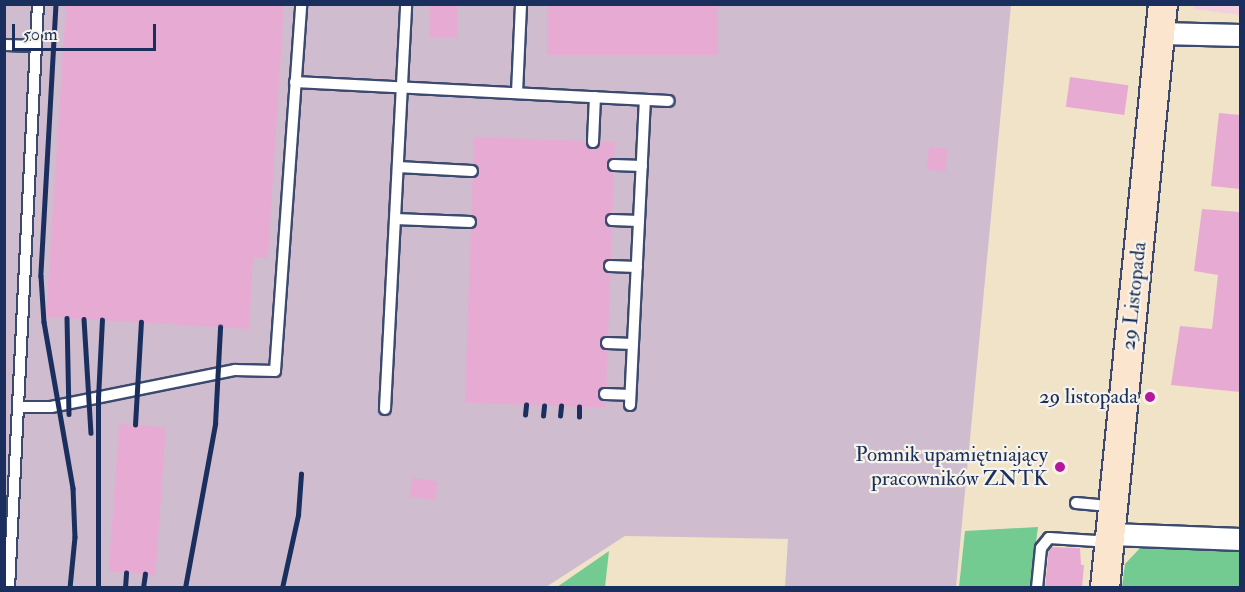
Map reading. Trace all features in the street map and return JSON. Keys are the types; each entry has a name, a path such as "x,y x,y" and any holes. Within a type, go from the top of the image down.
{"street":[{"name":"29 Listopada","path":"1105,588 1162,4"},
{"path":"1160,33 1240,35"},
{"path":"1111,534 1240,539"}],"lane":[{"path":"9,588 38,4"},
{"path":"18,407 51,407 235,370 275,371 301,4"},
{"path":"385,410 406,4"},
{"path":"517,93 521,4"},
{"path":"4,45 36,46"},
{"path":"295,82 669,101"},
{"path":"592,142 595,97"},
{"path":"605,394 630,400 645,100"},
{"path":"615,165 642,166"},
{"path":"398,167 472,171"},
{"path":"395,219 470,222"},
{"path":"612,220 639,221"},
{"path":"610,266 637,267"},
{"path":"607,343 633,344"},
{"path":"1076,503 1098,505"},
{"path":"1037,588 1041,548 1049,538 1096,541 1111,534"}],"shaded area":[{"path":"4,5 1011,5 956,587 785,587 788,539 625,536 546,587 5,587"},
{"path":"1194,5 1240,5 1240,15 1194,9"}],"green space":[{"path":"1038,527 1030,587 959,587 965,531"},
{"path":"1141,547 1240,550 1240,587 1122,587 1125,564"},
{"path":"609,551 605,587 557,587"}],"building":[{"path":"66,4 284,4 268,258 253,257 249,329 46,317"},
{"path":"430,4 457,4 457,37 430,37"},
{"path":"547,4 718,4 718,55 547,55"},
{"path":"1070,77 1128,85 1124,115 1066,107"},
{"path":"1219,113 1240,115 1240,189 1211,186"},
{"path":"474,137 615,142 606,408 465,403"},
{"path":"929,147 948,149 945,172 927,170"},
{"path":"1202,209 1240,212 1240,392 1171,385 1180,326 1212,329 1218,275 1194,271"},
{"path":"119,424 166,427 156,575 109,572"},
{"path":"412,478 438,481 435,500 410,497"},
{"path":"1049,547 1080,548 1081,565 1084,565 1082,588 1045,588"}],"railway":[{"path":"56,4 41,276 44,322 73,488 75,537 70,588"},
{"path":"67,318 69,414"},
{"path":"84,319 91,433"},
{"path":"98,588 98,398 102,320"},
{"path":"135,425 141,322"},
{"path":"185,588 215,424 220,327"},
{"path":"525,415 526,405"},
{"path":"543,416 544,406"},
{"path":"560,416 561,406"},
{"path":"579,407 579,417"},
{"path":"282,588 298,515 301,474"},
{"path":"125,588 126,573"},
{"path":"143,588 145,574"}],"place":[{"name":"29 listopada","path":"1150,397"},
{"name":"Pomnik upamiętniający pracowników ZNTK","path":"1060,467"}]}
